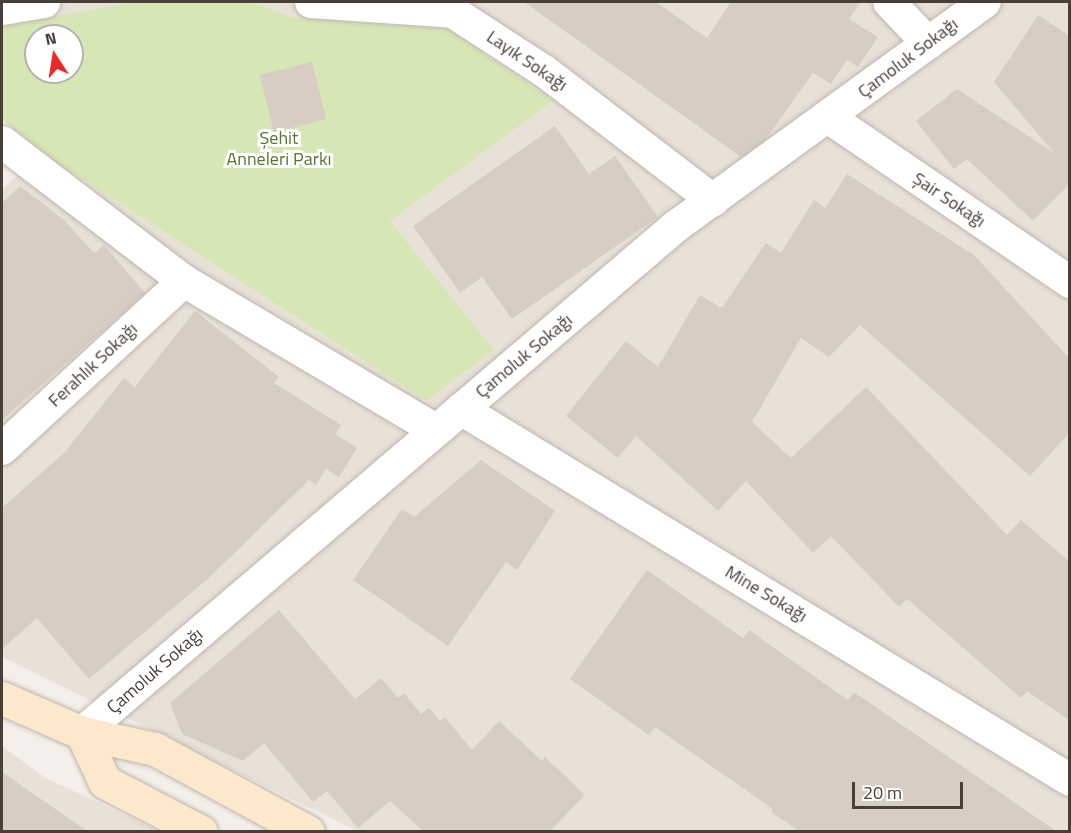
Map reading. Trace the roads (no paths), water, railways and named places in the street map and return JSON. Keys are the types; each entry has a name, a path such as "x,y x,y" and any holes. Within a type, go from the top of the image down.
{"street":[{"path":"2,9 44,2"},
{"name":"Layık Sokağı","path":"311,2 453,12 544,71 713,200"},
{"path":"889,2 928,43"},
{"name":"Çamoluk Sokağı","path":"82,733 675,227 985,2"},
{"name":"Şair Sokağı","path":"828,117 1070,282"},
{"path":"2,142 184,280 436,430"},
{"name":"Ferahlık Sokağı","path":"2,449 184,280"},
{"name":"Mine Sokağı","path":"461,409 1070,780"},
{"path":"2,698 82,733 155,749 308,831"},
{"path":"82,733 105,782 201,831"}],"park label":[{"name":"Şehit Anneleri Parkı","path":"279,149"}]}
